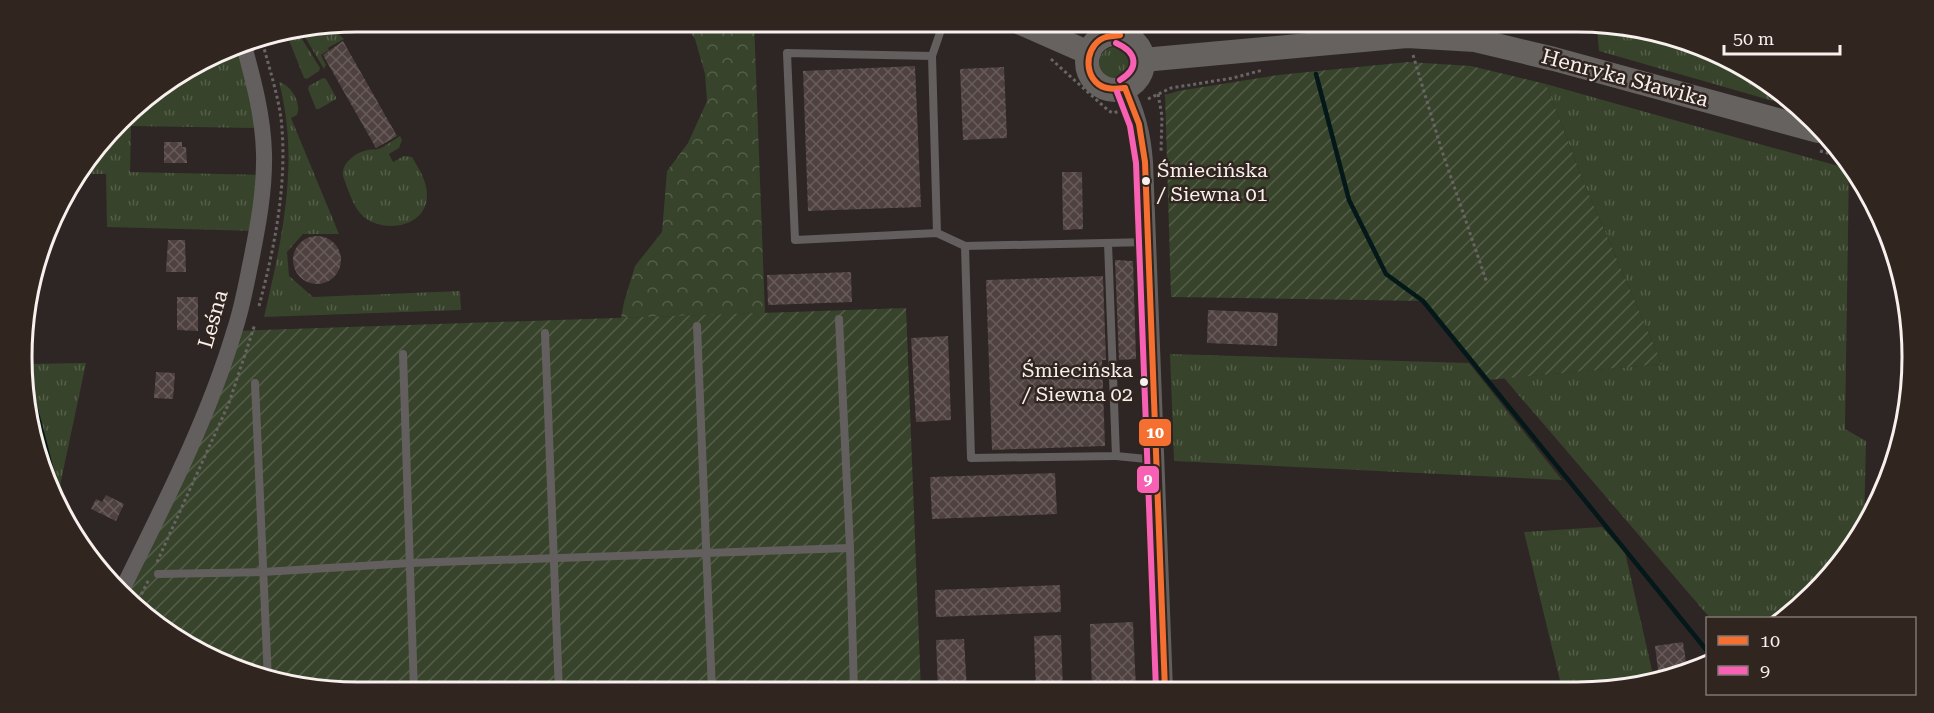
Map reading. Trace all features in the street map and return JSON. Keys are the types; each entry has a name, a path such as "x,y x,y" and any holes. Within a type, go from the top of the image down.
{"main road":[{"path":"1028,32 1089,52"},
{"path":"1115,32 1098,40 1089,52 1088,68 1097,83 1130,97 1130,86 1139,76 1143,60 1136,43 1124,32"},
{"name":"Henryka Sławika","path":"1143,60 1410,46 1475,40 1507,46 1817,140"}],"street":[{"name":"Leśna","path":"125,584 208,407 235,331 247,280 257,231 264,176 264,152 257,97 245,51"},
{"path":"1130,97 1143,134 1165,682"}],"lane":[{"path":"937,233 933,56 941,32"},
{"path":"933,56 788,53 795,240 937,233 965,246 1149,242"},
{"path":"1108,243 1116,456"},
{"path":"965,246 971,458 1116,456 1157,460"},
{"path":"839,319 854,682"},
{"path":"697,326 712,682"},
{"path":"545,333 559,682"},
{"path":"403,354 414,682"},
{"path":"255,383 267,669"},
{"path":"158,574 263,572 410,563 850,548"}],"path":[{"path":"1410,46 1423,56"},
{"path":"1410,46 1441,148 1487,284"},
{"path":"1043,52 1113,113 1130,97 1264,70"}],"green space":[{"path":"336,32 344,39 321,55 326,65 324,69 304,36"},
{"path":"690,32 754,32 765,313 621,318 635,266 662,232 667,171 688,143 707,101 705,74 695,39"},
{"path":"1597,32 1620,34 1662,43 1721,65 1758,86 1781,103 1599,51"},
{"path":"300,37 320,68 319,71 307,79 304,78 289,40"},
{"path":"1115,47 1126,52 1131,63 1126,74 1115,79 1104,74 1099,63 1104,52"},
{"path":"245,51 262,128 131,126 130,172 264,175 257,231 107,227 106,174 88,174 112,142 142,112 194,75"},
{"path":"1408,62 1471,66 1546,84 1584,183 1662,364 1487,380 1423,301 1171,297 1165,95 1278,75"},
{"path":"323,78 326,79 336,99 316,109 308,89 309,86"},
{"path":"279,82 288,87 297,100 297,115 291,118 339,234 303,234 287,252 289,276 313,297 460,291 461,310 264,317 282,229 288,171 285,112"},
{"path":"1546,84 1841,167 1849,177 1845,429 1866,441 1864,509 1848,537 1822,571 1792,601 1771,617 1709,617 1504,378 1662,364 1584,183"},
{"path":"400,136 402,140 399,148 389,154 393,162 404,156 412,157 426,185 425,206 413,221 393,226 383,225 364,217 357,209 351,198 343,171 354,156 363,151 381,148"},
{"path":"906,308 921,682 335,681 272,670 213,648 176,627 142,601 125,584 235,331"},
{"path":"1170,354 1469,363 1562,480 1174,461"},
{"path":"86,363 59,488 38,420 32,364"},
{"path":"1602,527 1625,552 1652,672 1620,679 1560,682 1524,532"}],"building":[{"path":"343,41 397,136 376,148 323,55"},
{"path":"915,66 921,207 808,211 803,71"},
{"path":"1004,67 1007,138 963,140 960,69"},
{"path":"164,142 182,142 182,147 186,147 187,163 164,163"},
{"path":"1062,172 1082,172 1083,229 1063,230"},
{"path":"312,236 322,236 337,246 341,260 340,269 331,280 322,284 312,284 297,274 293,265 293,255 303,240"},
{"path":"168,240 185,240 186,272 166,272"},
{"path":"1115,260 1133,261 1136,359 1119,360"},
{"path":"851,272 852,302 768,305 767,275"},
{"path":"1103,276 1106,360 1102,360 1105,446 992,450 986,280"},
{"path":"177,297 198,297 198,331 177,330"},
{"path":"1208,310 1278,313 1277,346 1207,343"},
{"path":"948,336 951,420 916,422 911,338"},
{"path":"156,372 175,373 173,399 154,398"},
{"path":"1055,473 1057,514 932,519 930,477"},
{"path":"106,495 124,504 116,521 91,509 96,499 102,502"},
{"path":"1060,585 1061,612 936,617 935,590"},
{"path":"1133,622 1136,682 1092,682 1090,624"},
{"path":"1061,635 1063,682 1036,682 1034,636"},
{"path":"964,639 966,682 938,682 936,640"},
{"path":"1683,642 1686,663 1658,671 1655,646"}],"waterway":[{"path":"1316,74 1349,200 1386,274 1423,301 1706,650"},
{"path":"36,409 50,465"}],"transit line":[{"name":"10","path":"1120,35 1106,37 1094,45 1088,65 1093,78 1101,86 1111,89 1125,88"},
{"name":"9","path":"1116,43 1128,51 1133,60 1131,70 1120,80"},
{"name":"10","path":"1125,88 1139,124 1145,162 1165,682"},
{"name":"9","path":"1117,92 1130,126 1136,163 1156,682"}],"place":[{"name":"Śmiecińska / Siewna 01","path":"1146,181"},
{"name":"Śmiecińska / Siewna 02","path":"1144,382"}]}
